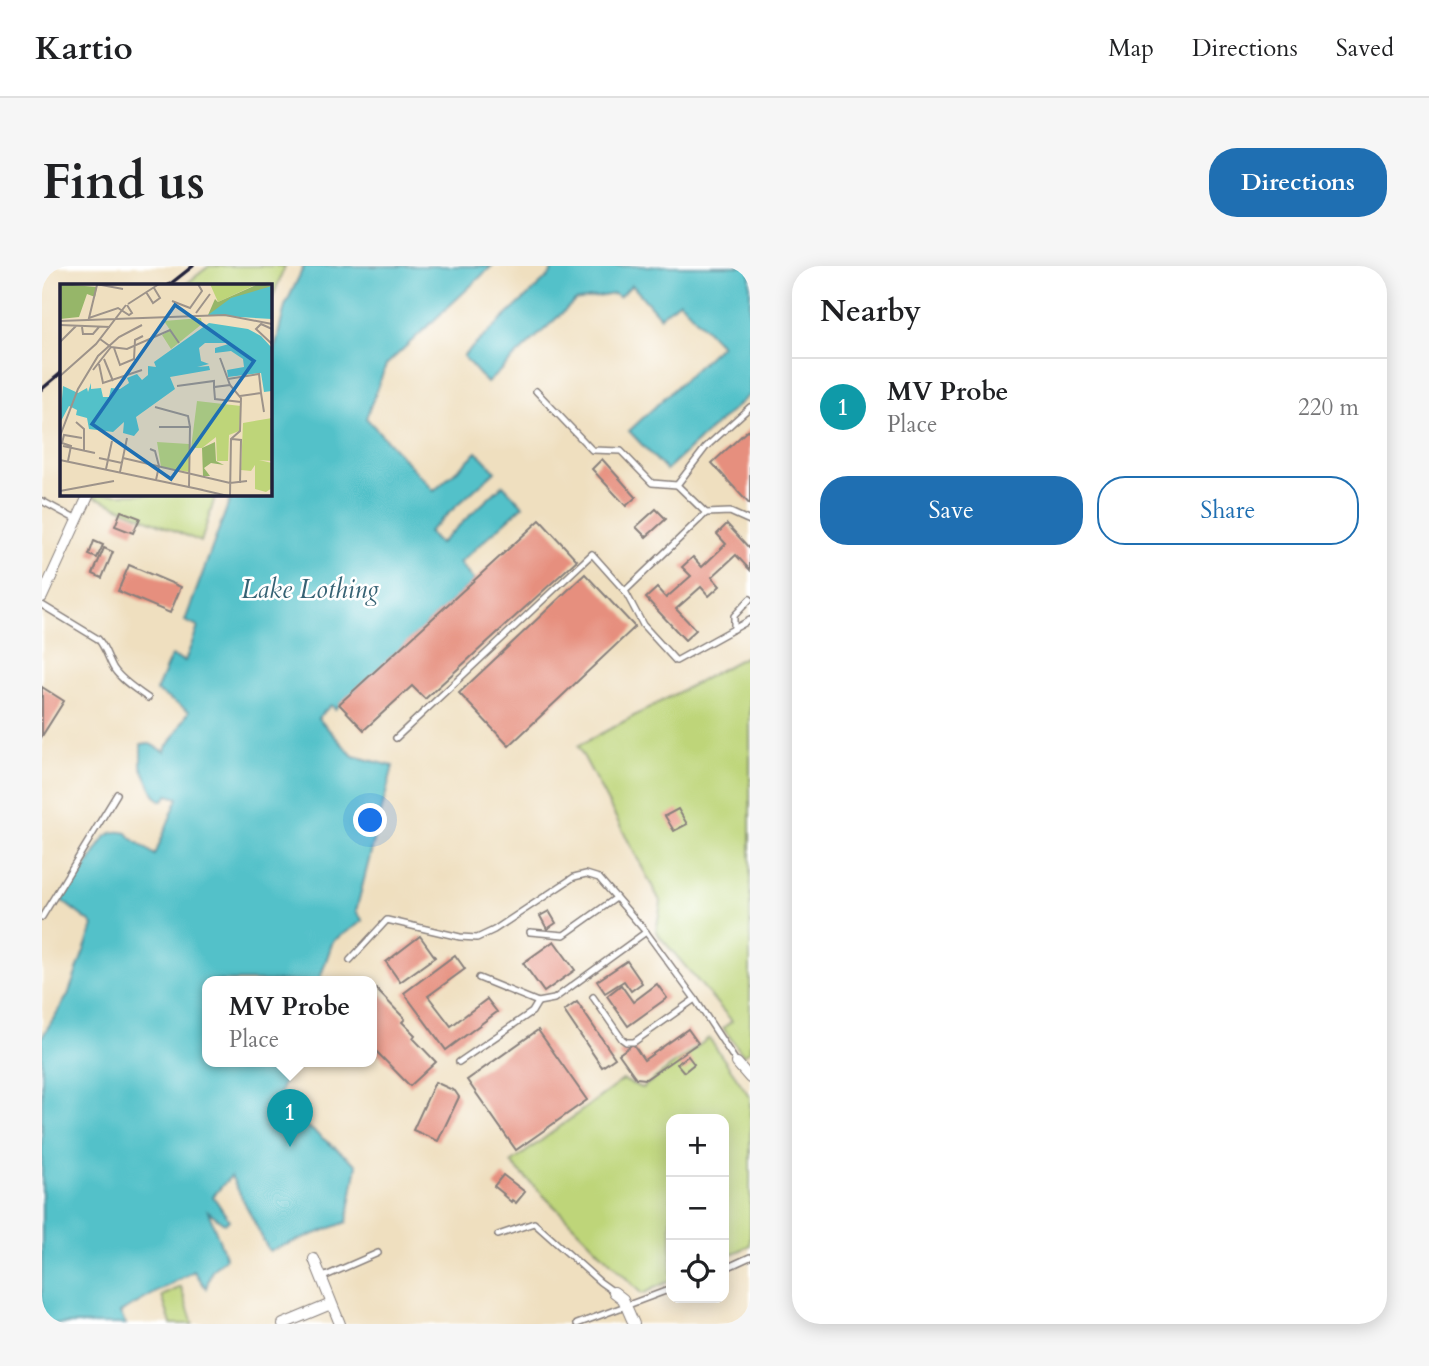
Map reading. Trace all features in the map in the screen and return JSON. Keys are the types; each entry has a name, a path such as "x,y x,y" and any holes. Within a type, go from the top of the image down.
{"street":[{"path":"42,597 89,495"},
{"path":"737,1063 750,1078"},
{"path":"314,1259 340,1324"},
{"path":"614,1292 627,1306 634,1324"},
{"path":"283,1324 331,1304"}],"lane":[{"path":"536,391 592,450 621,451 652,483 677,485 706,513"},
{"path":"677,485 706,447 750,407"},
{"path":"42,500 77,520"},
{"path":"625,591 706,513 730,512 750,521"},
{"path":"396,738 592,554 625,591 643,625 677,661 750,620"},
{"path":"734,629 734,616 750,599"},
{"path":"42,605 98,639 104,645 112,666 120,677 148,698"},
{"path":"43,914 117,794"},
{"path":"350,960 387,920 460,937 477,938 494,930 574,877 586,874 599,878 646,932 737,1063"},
{"path":"530,932 564,934 616,898"},
{"path":"479,978 538,1002 554,999 646,932"},
{"path":"593,997 626,1042 634,1042 695,999"},
{"path":"459,1062 532,1012 538,1002"},
{"path":"498,1235 534,1223 614,1292"},
{"path":"321,1278 379,1253"},
{"path":"729,1267 750,1257"},
{"path":"577,1324 666,1291"}],"green space":[{"path":"209,266 285,266 271,301 271,284 186,284"},
{"path":"94,495 216,495 201,542"},
{"path":"750,654 750,1051 743,1055 723,1028 732,1021 656,932 661,903 578,746"},
{"path":"709,1038 750,1097 750,1246 729,1255 729,1114 666,1114 666,1282 642,1294 511,1163 623,1080 642,1088"},
{"path":"181,1287 193,1324 171,1324 162,1296"}],"water":[{"name":"Lake Lothing","path":"304,266 492,266 386,365 366,418 434,491 477,452 495,471 428,532 439,544 503,485 523,506 459,563 474,581 335,709 331,705 318,718 353,756 393,766 356,911 363,921 333,941 321,976 202,976 202,1067 289,1067 277,1103 357,1165 347,1222 269,1251 231,1176 213,1196 229,1220 225,1224 208,1211 226,1258 212,1270 206,1288 194,1271 120,1313 126,1324 42,1324 42,1037 68,995 93,926 61,900 109,834 127,833 155,855 178,798 168,795 162,801 155,796 141,766 141,744 150,744 165,752 189,711 156,691 171,656 185,661 198,627 185,621 232,495 271,495 271,365 285,306"},
{"path":"553,266 750,266 750,394 666,470 629,431 721,345 679,301 660,317 632,285 619,297 614,294 575,301 487,383 463,356 550,275"}],"building":[{"path":"750,428 750,505 712,463"},
{"path":"602,459 636,497 626,506 592,469"},
{"path":"656,509 666,519 646,537 636,527"},
{"path":"121,511 140,518 133,533 115,526"},
{"path":"540,520 577,560 425,699 412,686 364,730 339,704"},
{"path":"727,524 750,549 750,570 736,555 712,577 720,586 709,596 701,587 676,609 696,630 685,640 646,598 657,588 666,598 691,576 682,567 693,557 702,567 726,544 717,534"},
{"path":"94,541 103,545 97,558 89,555"},
{"path":"104,548 113,552 102,578 93,574"},
{"path":"129,565 181,587 170,613 118,591"},
{"path":"585,574 635,627 509,746 459,693"},
{"path":"42,687 64,701 42,736"},
{"path":"678,809 687,824 674,831 665,816"},
{"path":"549,911 556,923 547,929 540,916"},
{"path":"420,936 435,957 400,982 386,962"},
{"path":"554,941 575,970 544,992 523,963"},
{"path":"455,955 465,969 428,996 451,1026 487,999 497,1012 446,1050 404,993"},
{"path":"627,961 642,983 631,991 624,981 605,993 597,981"},
{"path":"657,984 667,998 628,1026 607,996 621,985 633,1002"},
{"path":"377,990 405,1019 402,1022 415,1035 413,1038 436,1062 410,1086 377,1052"},
{"path":"577,1002 615,1058 602,1067 564,1011"},
{"path":"688,1029 698,1043 646,1079 636,1078 619,1054 633,1044 644,1060"},
{"path":"538,1030 587,1100 516,1150 467,1080"},
{"path":"688,1056 694,1064 684,1072 677,1064"},
{"path":"435,1082 455,1091 459,1097 438,1141 413,1130"},
{"path":"503,1175 525,1192 516,1203 512,1200 511,1202 494,1186"}],"railway":[{"path":"170,284 193,266"},
{"path":"42,389 60,374"}],"place":[{"name":"MV Probe","path":"290,1147"}]}
